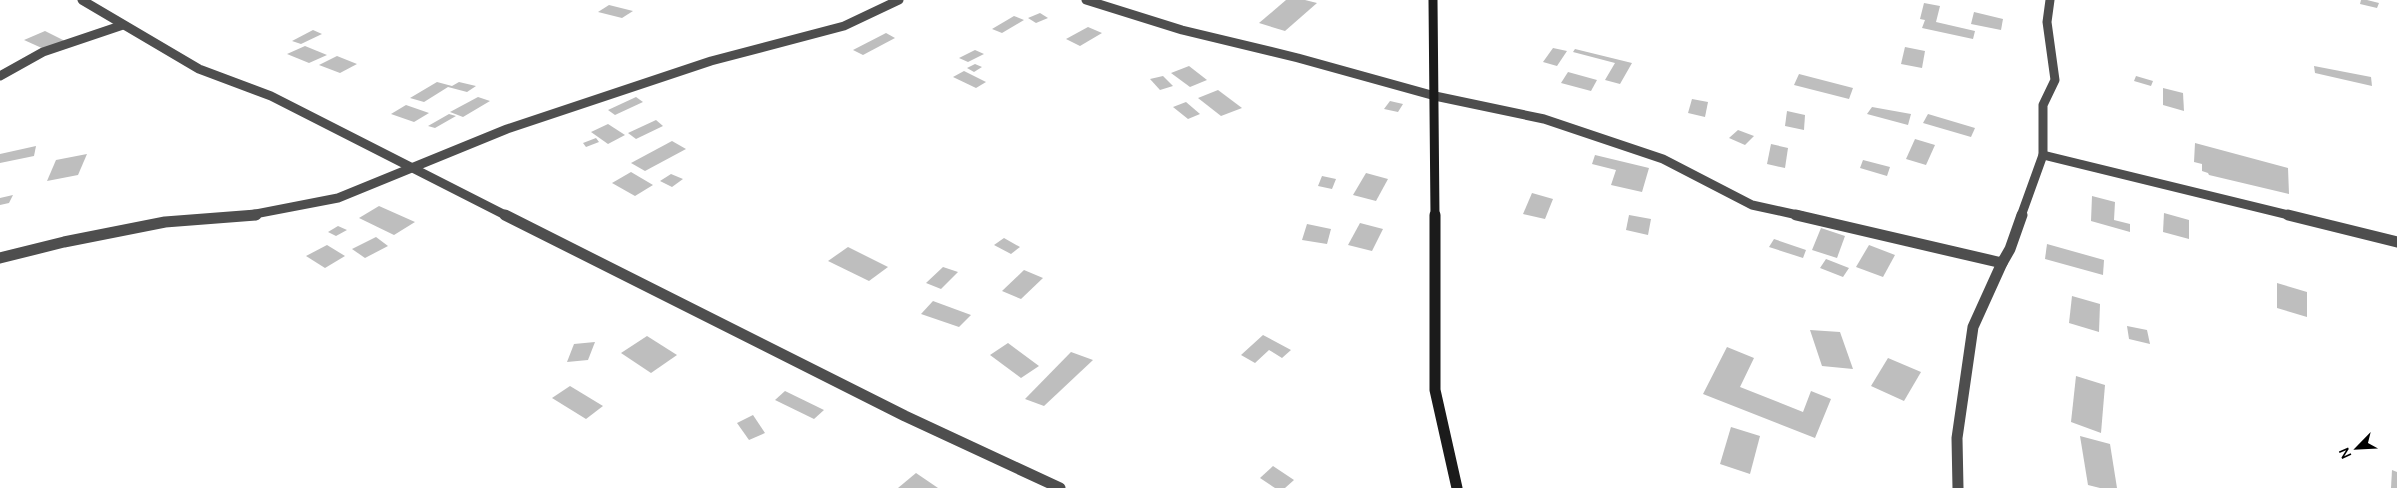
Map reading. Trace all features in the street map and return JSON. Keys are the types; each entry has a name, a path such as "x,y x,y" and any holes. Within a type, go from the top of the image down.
{"street":[{"path":"82,0 199,69 271,96 905,416 1060,488"},
{"path":"0,258 64,242 165,222 252,216 338,198 507,129 598,97 711,61 844,26 899,0"},
{"path":"1086,0 1182,30 1298,58 1436,96 1544,118 1663,159 1710,186 1752,205 2002,263"},
{"path":"1433,0 1436,96 1435,390 1457,488"},
{"path":"1958,488 1957,438 1973,327 2010,248 2043,155 2043,105 2055,80 2047,22 2050,0"},
{"path":"0,76 10,69 71,42 123,25"},
{"path":"2043,155 2397,242"}],"building":[{"path":"1286,0 1305,0 1317,3 1285,31 1259,23"},
{"path":"2361,0 2379,3 2377,8 2360,4"},
{"path":"1924,3 1940,6 1936,22 1975,31 1973,39 1922,28 1925,20 1920,19"},
{"path":"609,5 633,11 622,18 598,12"},
{"path":"1974,12 2003,19 2001,30 1971,24"},
{"path":"1040,13 1048,18 1036,23 1028,18"},
{"path":"1014,16 1024,20 1002,33 992,29"},
{"path":"1088,27 1102,33 1080,46 1066,39"},
{"path":"313,30 322,34 301,44 292,41"},
{"path":"45,31 65,41 44,49 24,40"},
{"path":"886,33 895,38 863,55 853,50"},
{"path":"305,46 327,55 309,63 287,54"},
{"path":"1905,47 1925,51 1922,68 1901,64"},
{"path":"1553,48 1567,51 1557,66 1543,62"},
{"path":"1575,49 1632,63 1620,84 1605,80 1615,63 1573,52"},
{"path":"975,50 984,54 968,62 959,58"},
{"path":"337,56 357,64 340,73 319,65"},
{"path":"975,64 982,67 974,72 967,68"},
{"path":"1189,66 1207,80 1190,87 1171,73"},
{"path":"2314,66 2371,77 2372,86 2315,73"},
{"path":"964,71 986,82 976,88 953,77"},
{"path":"1568,72 1597,80 1591,91 1561,83"},
{"path":"1799,74 1853,88 1849,99 1794,85"},
{"path":"1163,76 1173,86 1160,90 1150,79"},
{"path":"2136,76 2153,81 2151,86 2134,81"},
{"path":"437,82 452,86 459,82 476,86 467,92 448,87 424,102 410,98"},
{"path":"2163,88 2183,93 2184,111 2163,105"},
{"path":"1218,90 1242,108 1221,116 1198,98"},
{"path":"478,97 490,101 463,117 450,112"},
{"path":"636,97 643,102 615,115 608,110"},
{"path":"1692,99 1708,102 1705,117 1688,113"},
{"path":"1390,101 1403,104 1398,112 1384,109"},
{"path":"1186,102 1200,114 1188,119 1173,107"},
{"path":"406,105 429,113 414,122 391,114"},
{"path":"1872,107 1911,114 1908,125 1867,114"},
{"path":"1787,111 1805,115 1804,130 1785,126"},
{"path":"449,114 456,116 435,128 428,126"},
{"path":"1928,114 1975,128 1971,137 1923,123"},
{"path":"656,120 663,126 636,139 628,133"},
{"path":"608,124 625,135 608,144 591,132"},
{"path":"1738,130 1754,136 1745,145 1729,138"},
{"path":"596,138 599,142 586,147 583,143"},
{"path":"1915,139 1935,145 1926,165 1906,159"},
{"path":"672,141 686,149 645,171 631,163"},
{"path":"2195,143 2288,168 2289,194 2209,175 2202,171 2202,164 2194,162"},
{"path":"1771,144 1788,148 1785,168 1767,164"},
{"path":"36,146 34,156 0,163 0,154"},
{"path":"87,154 78,175 47,181 56,160"},
{"path":"1595,155 1649,168 1642,192 1611,185 1616,170 1592,164"},
{"path":"1863,160 1890,167 1887,176 1860,168"},
{"path":"631,172 653,185 635,196 612,183"},
{"path":"1366,173 1388,179 1376,201 1353,195"},
{"path":"671,174 683,179 672,187 660,181"},
{"path":"1322,176 1336,179 1332,189 1318,186"},
{"path":"1532,193 1553,199 1545,219 1523,214"},
{"path":"13,195 9,203 0,205 0,198"},
{"path":"2092,196 2115,202 2114,220 2130,224 2130,232 2091,221"},
{"path":"379,206 415,222 394,235 359,218"},
{"path":"2164,213 2189,220 2189,239 2163,232"},
{"path":"1629,215 1651,219 1648,235 1626,230"},
{"path":"1360,223 1383,229 1372,251 1348,245"},
{"path":"1307,224 1331,229 1327,244 1302,240"},
{"path":"338,226 347,230 336,236 328,232"},
{"path":"1821,228 1845,236 1837,258 1812,250"},
{"path":"376,237 388,246 365,258 352,249"},
{"path":"1004,238 1020,247 1011,254 994,245"},
{"path":"1774,239 1806,250 1803,258 1769,247"},
{"path":"2047,244 2104,260 2103,275 2045,259"},
{"path":"327,245 345,256 325,268 306,256"},
{"path":"1869,245 1895,255 1883,277 1856,267"},
{"path":"848,247 888,267 869,281 828,261"},
{"path":"1826,259 1849,268 1843,277 1820,268"},
{"path":"943,267 958,272 941,289 926,283"},
{"path":"1024,270 1043,278 1021,299 1002,291"},
{"path":"2277,283 2307,292 2307,317 2277,308"},
{"path":"2072,296 2100,304 2099,332 2069,323"},
{"path":"933,301 971,315 959,327 921,314"},
{"path":"2127,326 2147,330 2150,344 2129,339"},
{"path":"1810,330 1840,332 1853,369 1822,366"},
{"path":"1263,335 1291,350 1282,358 1269,350 1255,363 1241,355"},
{"path":"647,336 677,355 651,373 621,353"},
{"path":"595,342 588,360 567,362 574,344"},
{"path":"1008,343 1039,366 1021,378 990,355"},
{"path":"1727,347 1754,358 1740,387 1803,412 1811,391 1831,399 1815,438 1703,394"},
{"path":"1071,352 1093,360 1044,406 1025,399"},
{"path":"1888,358 1921,372 1904,401 1871,386"},
{"path":"2076,376 2105,385 2101,433 2071,422"},
{"path":"570,386 603,406 586,419 552,398"},
{"path":"785,391 824,410 814,419 775,400"},
{"path":"753,415 765,433 749,440 737,423"},
{"path":"1731,427 1760,436 1750,474 1720,464"},
{"path":"2080,436 2110,444 2117,488 2100,488 2088,485"},
{"path":"1273,466 1294,480 1285,488 1275,488 1260,478"},
{"path":"2392,470 2397,472 2397,488 2391,488"},
{"path":"916,473 938,488 898,488"}]}
